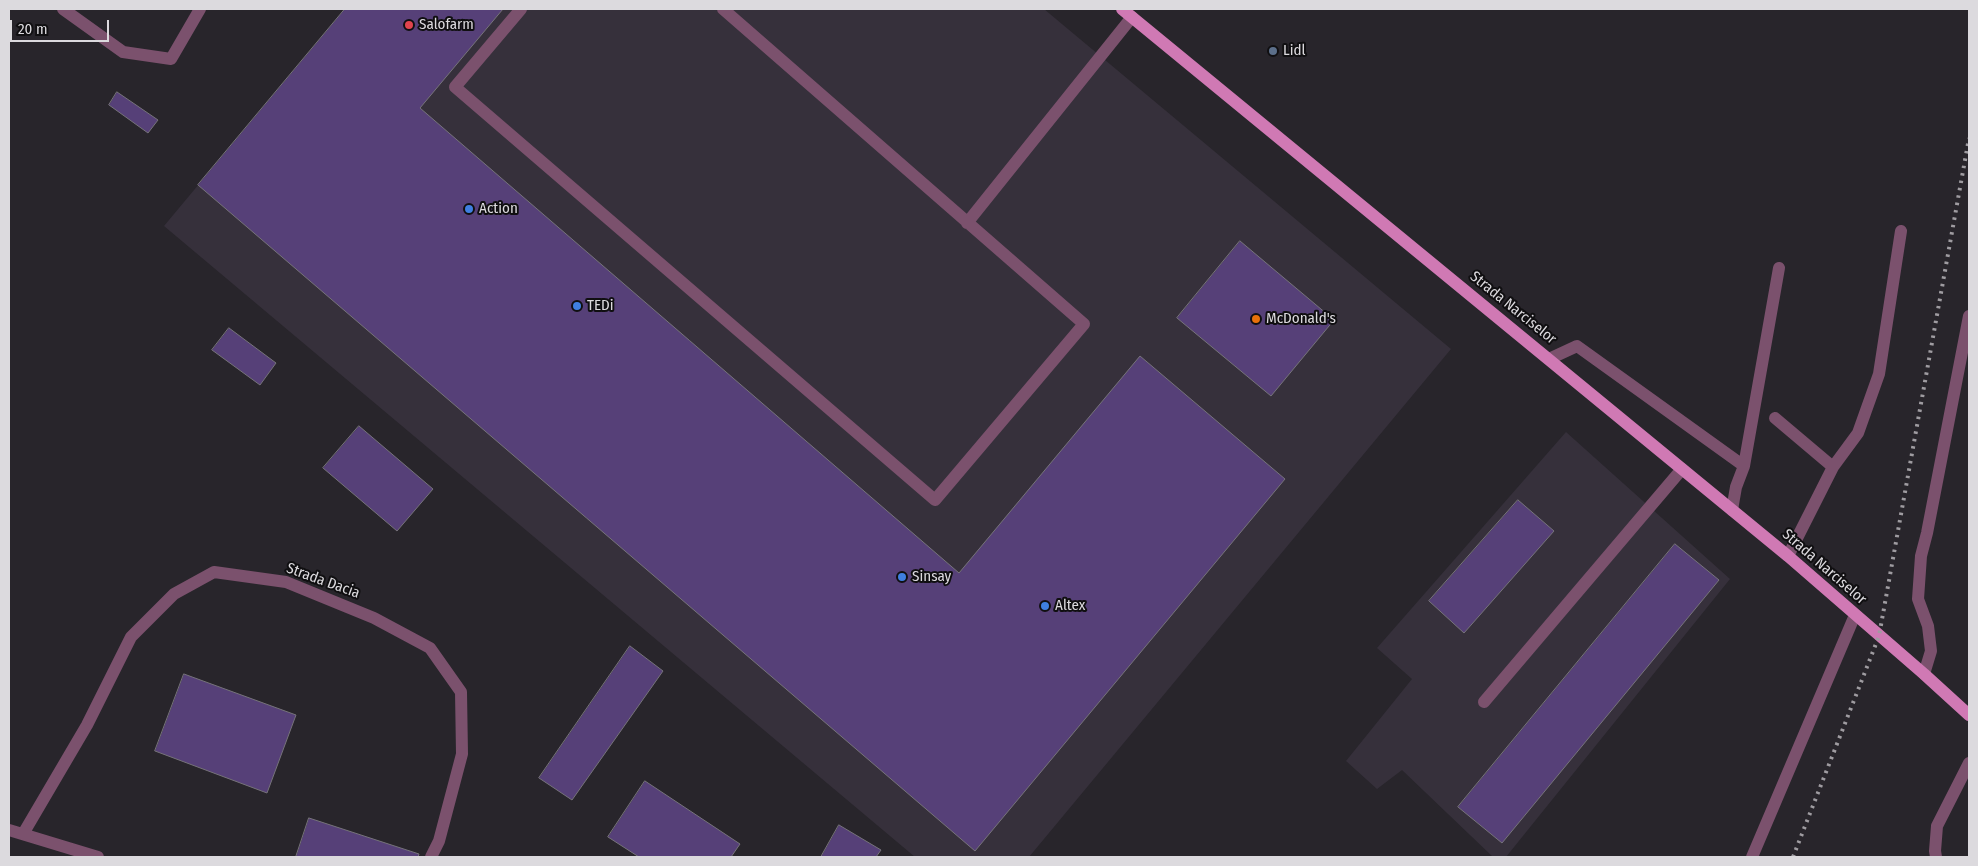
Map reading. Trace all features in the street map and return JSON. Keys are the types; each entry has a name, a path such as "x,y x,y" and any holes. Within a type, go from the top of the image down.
{"main road":[{"name":"Strada Narciselor","path":"1127,13 1788,556 1969,715"}],"street":[{"path":"63,9 123,52 171,58 200,9"},
{"path":"521,9 456,87 935,500 1084,324 723,9"},
{"path":"967,223 1127,13"},
{"path":"1788,556 1833,467 1858,432 1879,374 1901,231"},
{"path":"1732,510 1736,487 1744,466 1779,268"},
{"path":"1924,674 1931,651 1928,626 1918,599 1921,556 1969,316"},
{"path":"1549,359 1577,346 1744,466"},
{"path":"1775,418 1833,467"},
{"path":"1484,702 1682,469"},
{"name":"Strada Dacia","path":"23,834 87,725 131,637 174,594 214,572 286,582 374,618 430,648 461,692 462,754 439,840 431,857"},
{"path":"1752,857 1854,615"},
{"path":"1936,857 1937,826 1969,763"},
{"path":"9,830 98,857"}],"shaded area":[{"path":"345,9 1044,9 1451,349 1029,857 915,857 164,226"},
{"path":"1566,432 1730,579 1506,857 1493,857 1402,770 1377,789 1346,761 1412,679 1377,648"}],"building":[{"path":"345,9 503,9 420,108 959,573 1140,356 1285,479 975,851 198,185"},
{"path":"117,92 158,120 148,133 109,105"},
{"name":"McDonald's","path":"1240,241 1334,320 1271,396 1177,318"},
{"path":"229,328 276,363 260,385 212,350"},
{"path":"359,426 433,489 397,531 323,468"},
{"path":"1518,500 1554,531 1464,633 1429,601"},
{"path":"1675,544 1719,580 1502,843 1458,807"},
{"path":"630,646 663,671 572,800 539,778"},
{"path":"184,674 296,715 267,793 155,751"},
{"path":"645,781 740,844 731,857 639,857 608,837"},
{"path":"309,818 419,854 418,857 296,857"},
{"path":"839,825 881,850 876,857 821,857"}],"railway":[{"path":"1793,857 1879,636 1969,138"}],"place":[{"name":"Salofarm","path":"409,25"},
{"name":"Lidl","path":"1273,51"},
{"name":"Action","path":"469,209"},
{"name":"TEDi","path":"577,306"},
{"name":"McDonald's","path":"1256,319"},
{"name":"Sinsay","path":"902,577"},
{"name":"Altex","path":"1045,606"}]}
